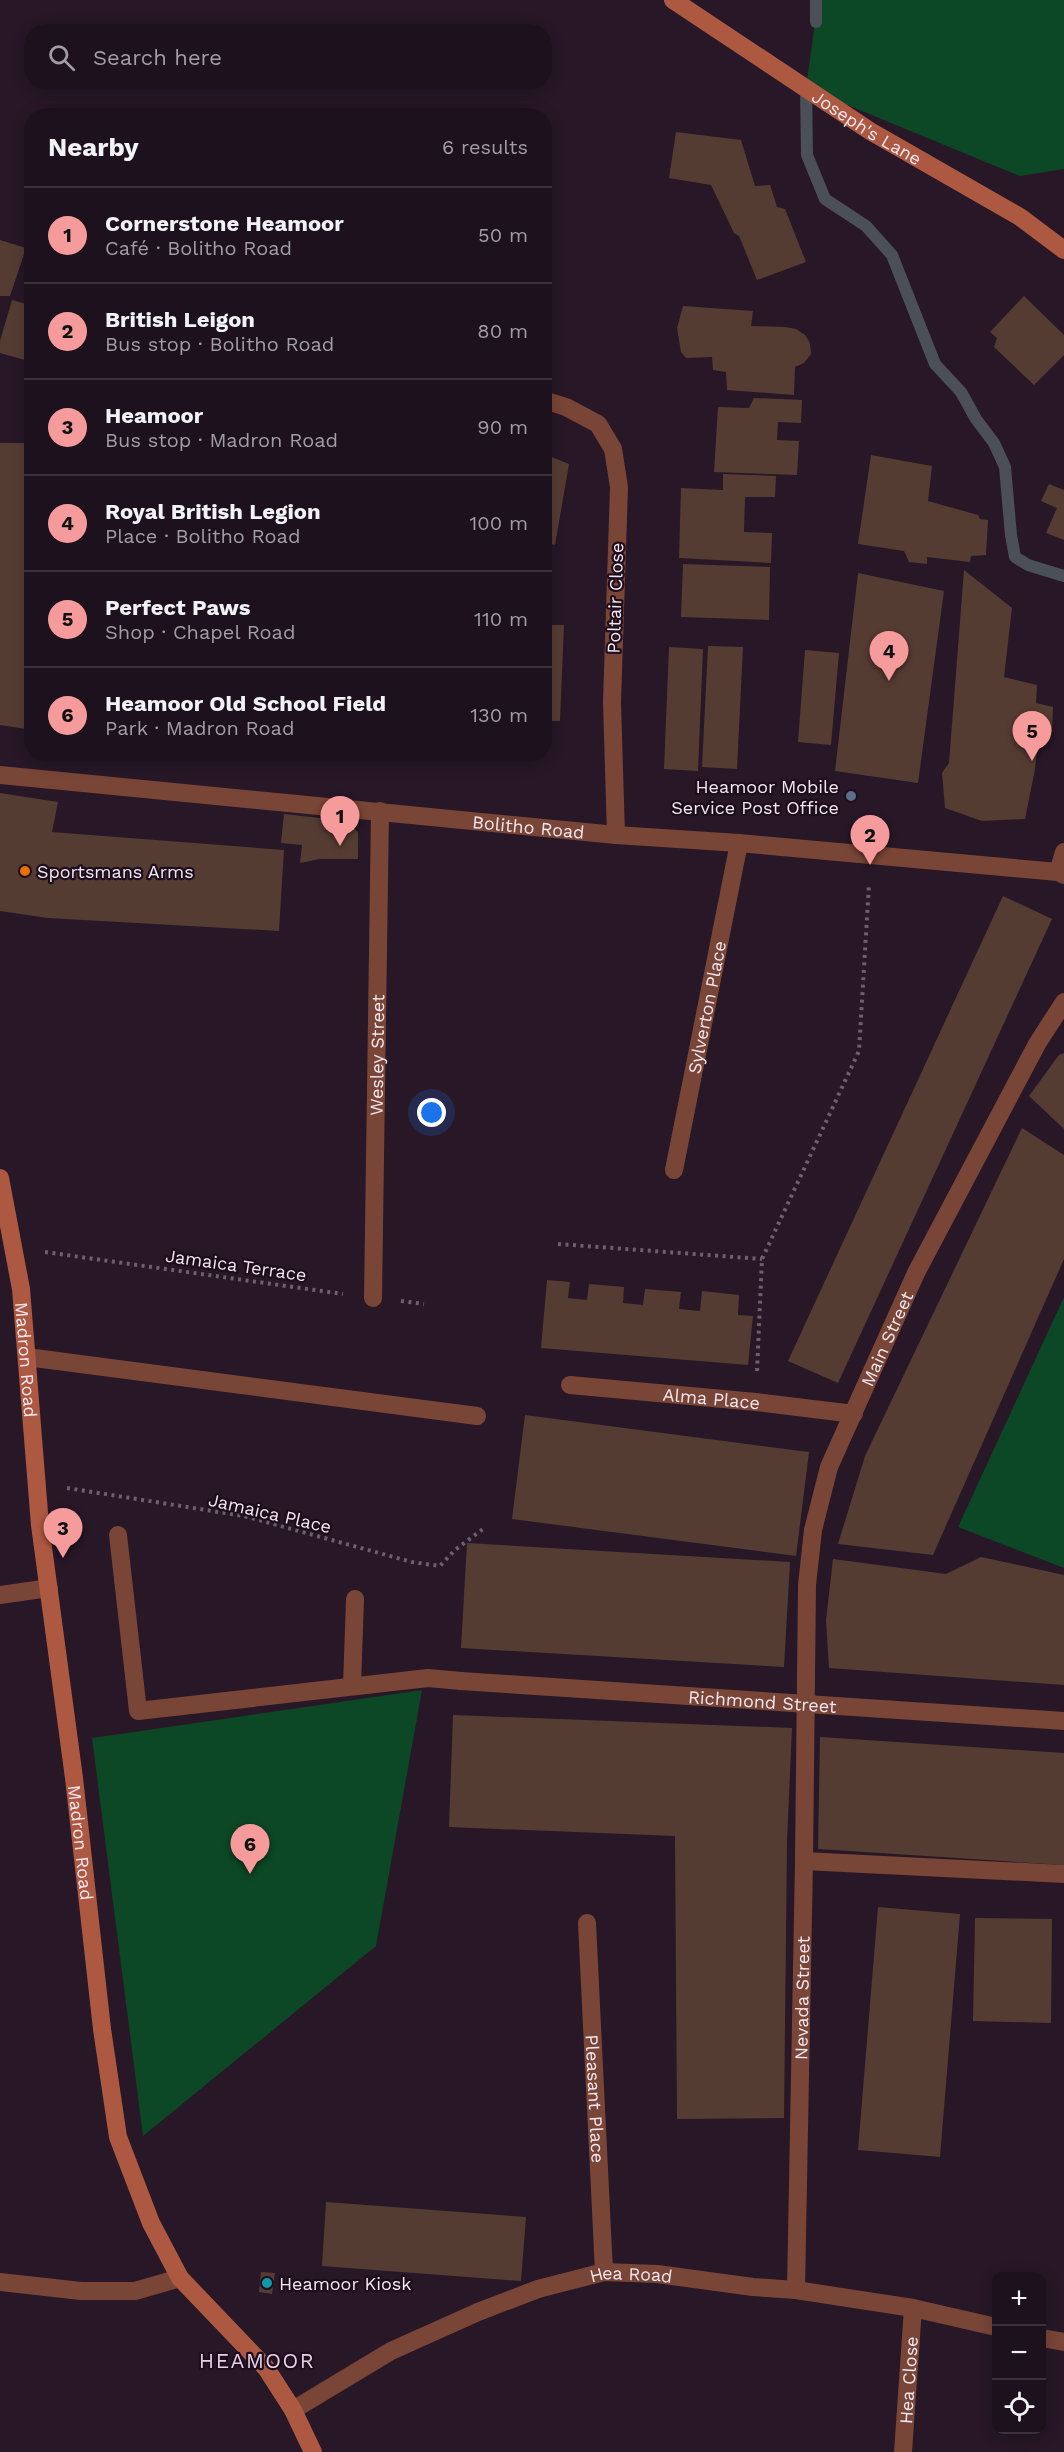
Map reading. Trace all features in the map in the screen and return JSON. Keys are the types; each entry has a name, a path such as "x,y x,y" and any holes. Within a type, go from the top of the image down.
{"main road":[{"name":"Joseph's Lane","path":"673,0 870,131 1020,217 1064,250"},
{"name":"Madron Road","path":"0,1178 21,1289 40,1525 74,1778 102,2029 118,2137 151,2223 180,2278 266,2368 293,2410 313,2452"}],"street":[{"name":"Poltair Close","path":"552,403 566,407 597,424 614,449 619,487 612,702 616,835"},
{"name":"Bolitho Road","path":"0,775 616,835 739,843 1061,874"},
{"name":"Wesley Street","path":"373,1298 380,811"},
{"name":"Sylverton Place","path":"674,1170 739,843"},
{"path":"1061,874 1064,852"},
{"name":"Main Street","path":"806,1705 807,1585 813,1530 829,1467 916,1273 1037,1044 1064,1002"},
{"path":"27,1357 477,1416"},
{"name":"Alma Place","path":"570,1385 756,1402 854,1414"},
{"name":"Richmond Street","path":"118,1535 138,1711 428,1678 806,1705 1064,1720"},
{"path":"0,1595 49,1588"},
{"path":"352,1686 356,1599"},
{"name":"Nevada Street","path":"796,2290 806,1705"},
{"path":"804,1861 1064,1874"},
{"name":"Pleasant Place","path":"587,1923 604,2272"},
{"name":"Hea Road","path":"293,2410 391,2351 478,2312 538,2289 604,2272 657,2274 753,2287 796,2290 913,2308 992,2325"},
{"path":"0,2282 81,2291 135,2291 180,2278"},
{"name":"Hea Close","path":"903,2452 913,2308"},
{"path":"1046,2339 1064,2342"}],"path":[{"path":"756,1402 762,1259 859,1051 871,855"},
{"path":"558,1244 762,1259"},
{"name":"Jamaica Terrace","path":"44,1252 424,1304"},
{"name":"Jamaica Place","path":"37,1482 89,1493 244,1516 412,1562 440,1566 455,1550 483,1529"}],"green space":[{"path":"818,0 1064,0 1064,169 1020,176 806,88"},
{"path":"1064,1297 1064,1568 958,1527"},
{"path":"422,1690 376,1946 143,2136 92,1738"}],"building":[{"path":"676,132 741,140 755,186 770,185 777,207 785,209 806,262 757,280 739,236 734,233 711,185 669,178"},
{"path":"0,240 24,247 24,254 10,296 0,296"},
{"path":"1024,296 1064,335 1064,355 1034,385 994,347 997,338 990,332"},
{"path":"12,300 24,303 24,360 0,353 0,341"},
{"path":"683,306 753,311 751,326 785,327 796,329 805,335 810,343 811,354 804,363 795,367 794,395 727,390 726,372 713,370 712,357 686,358 681,352 677,328"},
{"path":"754,398 802,400 801,423 778,422 777,440 799,441 797,475 714,472 718,407 749,408"},
{"path":"0,443 24,443 24,729 0,725"},
{"path":"871,455 932,466 928,501 988,520 986,555 971,556 970,562 927,557 927,564 909,562 904,551 858,544"},
{"path":"552,457 569,464 555,545 552,544"},
{"path":"723,474 776,476 775,497 745,497 744,532 772,533 771,563 679,558 681,488 723,490"},
{"path":"1049,484 1064,490 1064,540 1046,533 1057,508 1041,501"},
{"path":"683,564 770,567 769,620 681,617"},
{"path":"964,570 1012,608 1004,677 1037,685 1036,703 1053,707 1052,732 1039,731 1035,769 1025,819 982,821 945,808 942,773 949,763"},
{"path":"858,573 944,591 918,783 835,771"},
{"path":"552,625 564,625 560,721 552,721"},
{"path":"708,646 743,647 737,769 702,767"},
{"path":"669,647 703,649 698,771 664,769"},
{"path":"805,650 839,653 831,745 798,742"},
{"path":"0,793 58,802 52,832 284,850 279,931 48,918 0,911"},
{"path":"284,814 346,821 358,832 358,859 320,859 300,863 302,845 281,843"},
{"path":"1003,896 1052,919 838,1383 788,1361"},
{"path":"1064,1053 1064,1129 1029,1096 1059,1055"},
{"path":"1022,1128 1064,1155 1064,1259 933,1555 838,1544 865,1456"},
{"path":"547,1280 570,1282 568,1298 587,1300 589,1284 624,1287 623,1303 643,1305 645,1289 681,1292 679,1309 700,1311 702,1291 739,1295 738,1315 753,1316 748,1365 541,1348"},
{"path":"525,1415 809,1452 796,1556 512,1519"},
{"path":"467,1543 790,1562 784,1667 461,1648"},
{"path":"981,1557 1064,1575 1064,1685 829,1668 826,1620 833,1559 946,1574"},
{"path":"453,1715 792,1728 787,1841 784,2118 677,2119 675,1836 449,1827"},
{"path":"820,1737 1064,1753 1064,1865 818,1849"},
{"path":"878,1907 960,1914 940,2157 858,2150"},
{"path":"975,1918 1052,1919 1051,2023 973,2021"},
{"path":"326,2202 526,2217 521,2281 322,2266"},
{"name":"Heamoor Kiosk","path":"261,2272 275,2273 272,2294 259,2292"}],"waterway":[{"path":"816,0 816,22"},
{"path":"806,88 807,155 825,199 866,226 892,255 935,364 961,392 976,419 994,443 1005,467 1015,557 1028,565 1064,576"}],"place":[{"name":"Royal British Legion","path":"889,681"},
{"name":"Perfect Paws","path":"1032,761"},
{"name":"Heamoor Mobile Service Post Office","path":"851,796"},
{"name":"Cornerstone Heamoor","path":"340,846"},
{"name":"British Leigon","path":"870,865"},
{"name":"Sportsmans Arms","path":"25,871"},
{"name":"Heamoor","path":"63,1558"},
{"name":"Heamoor Old School Field","path":"250,1874"},
{"name":"Heamoor Kiosk","path":"267,2283"}],"district":[{"name":"HEAMOOR","path":"257,2360"}]}
